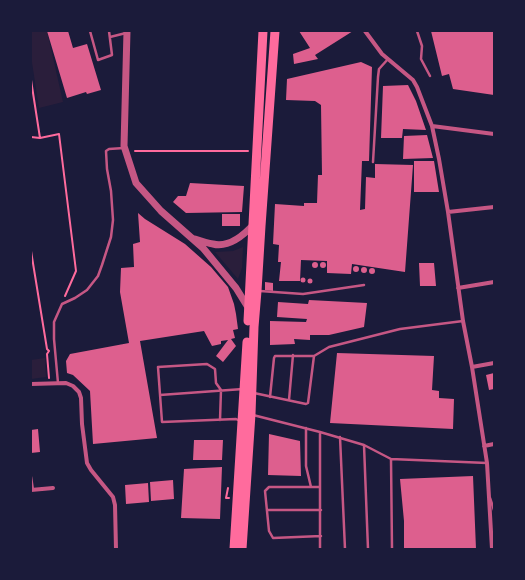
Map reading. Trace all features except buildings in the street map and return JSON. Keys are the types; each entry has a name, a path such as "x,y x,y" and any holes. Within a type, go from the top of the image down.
{"main road":[{"path":"242,549 251,414 249,390 249,310 263,31"},
{"path":"234,549 242,423 249,390 257,291 275,31"}],"street":[{"path":"365,31 382,54 413,80 432,126 448,212 458,288 487,463 492,549"},
{"path":"127,32 125,149 136,183 160,211 203,248 236,288 249,310"},
{"path":"432,126 494,134"},
{"path":"448,212 494,206"},
{"path":"191,237 215,245 227,243 236,240 248,231 262,215"},
{"path":"458,288 494,282"},
{"path":"472,367 494,363"},
{"path":"31,384 66,383 73,386 79,392 81,398 82,424 87,464 113,497 115,505 116,549"},
{"path":"484,446 494,444"},
{"path":"32,490 53,488"}],"lane":[{"path":"90,31 98,60 112,55 109,31"},
{"path":"418,31 422,46 422,59 430,76"},
{"path":"110,37 127,32"},
{"path":"373,162 379,69 388,59"},
{"path":"58,383 54,322 62,304 87,290 98,276 111,237 113,220 106,151 109,149 125,149"},
{"path":"257,291 303,294 364,285"},
{"path":"270,396 274,358 278,355 314,356 329,347 400,329 463,320"},
{"path":"289,400 293,355"},
{"path":"160,395 220,390 249,390 306,404 309,401 314,356"},
{"path":"220,420 220,390 216,383 215,369 207,364 158,367 162,422 220,420 236,419 242,423"},
{"path":"251,414 364,444 391,459 487,463"},
{"path":"306,428 306,466 311,487"},
{"path":"320,432 320,549"},
{"path":"340,437 345,549"},
{"path":"364,444 368,549"},
{"path":"391,459 392,549"},
{"path":"31,477 32,490"},
{"path":"320,487 269,487 265,491 268,531 273,538 321,536"},
{"path":"489,494 494,510"},
{"path":"267,510 321,510"}],"path":[{"path":"31,80 40,138"},
{"path":"31,137 40,138 59,134 76,270 62,304"},
{"path":"125,149 257,151"},
{"path":"31,251 47,349 49,351 47,354 50,383"},
{"path":"226,498 228,487"}],"shaded area":[{"path":"31,31 47,31 63,102 39,108 31,56"},
{"path":"243,247 242,268 238,279 215,252 233,251"},
{"path":"45,358 46,377 31,379 31,360"}]}
